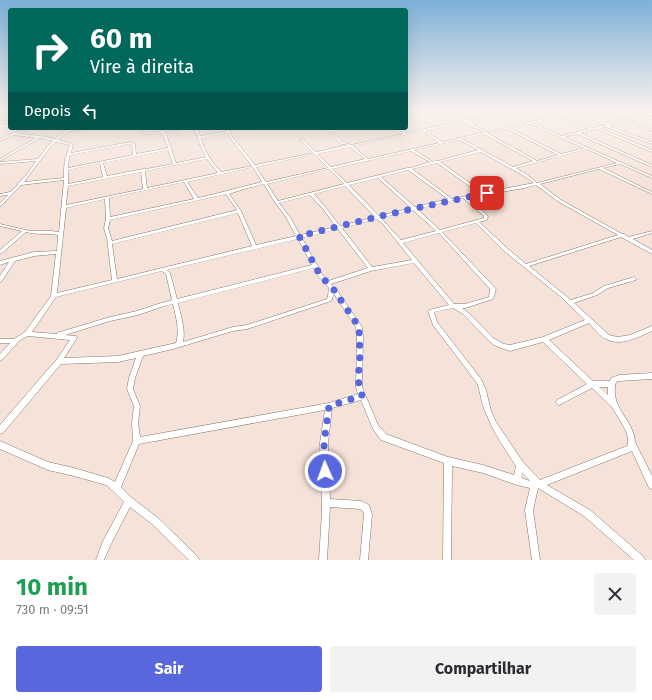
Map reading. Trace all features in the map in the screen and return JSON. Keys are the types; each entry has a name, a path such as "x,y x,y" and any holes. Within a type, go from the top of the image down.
{"street":[{"path":"0,140 10,136"},
{"path":"0,341 15,340 26,334 54,296 66,185 66,169 68,154 72,145 32,136"},
{"path":"0,205 60,136"},
{"path":"165,136 175,164"},
{"path":"205,136 200,137 200,141 212,165 220,173"},
{"path":"232,136 254,166 264,184 299,236 320,275 330,285 355,321 360,331 358,380 362,396 375,427 384,437 448,461 483,469 517,481 536,485 586,514 641,560"},
{"path":"335,136 342,143 350,145 368,160"},
{"path":"63,207 395,136"},
{"path":"432,136 442,142"},
{"path":"108,219 197,200 466,136"},
{"path":"492,136 537,162"},
{"path":"524,136 562,155"},
{"path":"584,136 652,166"},
{"path":"616,136 652,151"},
{"path":"636,136 652,143"},
{"path":"0,160 39,137"},
{"path":"561,137 652,177"},
{"path":"458,138 513,168 537,183 560,201 652,252"},
{"path":"302,140 331,168 400,242 453,306 464,312 490,340 500,346 510,348 544,339 589,321"},
{"path":"68,154 130,143 132,144 135,156"},
{"path":"513,168 587,148"},
{"path":"66,169 169,149"},
{"path":"412,150 434,162 480,192 487,193 537,183 620,163"},
{"path":"277,202 480,151"},
{"path":"66,185 208,158"},
{"path":"0,163 39,160"},
{"path":"102,162 105,177"},
{"path":"408,168 451,200"},
{"path":"599,168 651,191"},
{"path":"142,171 146,189"},
{"path":"378,176 439,231 493,288 490,298 465,306 453,306 431,312 435,323 479,381 484,390 488,411 494,424 520,464 536,485"},
{"path":"19,184 66,179"},
{"path":"187,181 190,190 197,200"},
{"path":"54,296 115,280 166,271 172,267 480,192"},
{"path":"0,194 11,193"},
{"path":"227,193 239,211 255,247"},
{"path":"311,193 340,227 371,269"},
{"path":"107,197 108,219 106,228 110,243 115,280"},
{"path":"400,242 485,220 486,216 464,197"},
{"path":"110,243 239,211"},
{"path":"477,222 525,266 570,302 607,337 617,340 628,338 652,328"},
{"path":"0,225 25,230 60,234"},
{"path":"51,232 62,227"},
{"path":"0,252 25,230"},
{"path":"629,239 652,232"},
{"path":"525,266 623,236"},
{"path":"0,263 34,254 58,252"},
{"path":"0,280 13,260"},
{"path":"330,285 371,269 415,261"},
{"path":"55,335 110,318 138,313 174,301 315,266"},
{"path":"166,271 180,324 181,338 179,345"},
{"path":"570,302 595,294 606,287 634,279"},
{"path":"329,300 330,285"},
{"path":"59,361 118,359 140,355 233,329 247,327 329,300 343,303"},
{"path":"0,430 59,361 74,338 55,335 26,334"},
{"path":"0,358 18,338"},
{"path":"544,339 614,404 628,428 632,442 652,485"},
{"path":"116,488 137,441 135,423 137,406 130,389 140,355"},
{"path":"614,404 611,384 613,380 619,378 652,376"},
{"path":"559,402 593,384 611,384"},
{"path":"137,441 329,406 362,396"},
{"path":"323,560 326,503 324,443 329,406"},
{"path":"536,485 622,452 628,449 632,442"},
{"path":"0,445 36,462 108,482 129,501 155,521 194,560"},
{"path":"447,560 448,461"},
{"path":"517,481 520,464"},
{"path":"536,485 529,510 536,560"},
{"path":"100,560 106,544 129,501"},
{"path":"326,503 362,505 366,508 368,514 364,560"}],"route":[{"path":"325,471 324,443 329,406 362,396 358,380 360,331 348,309 334,290 320,275 299,236 307,236 346,224 487,193"}]}
